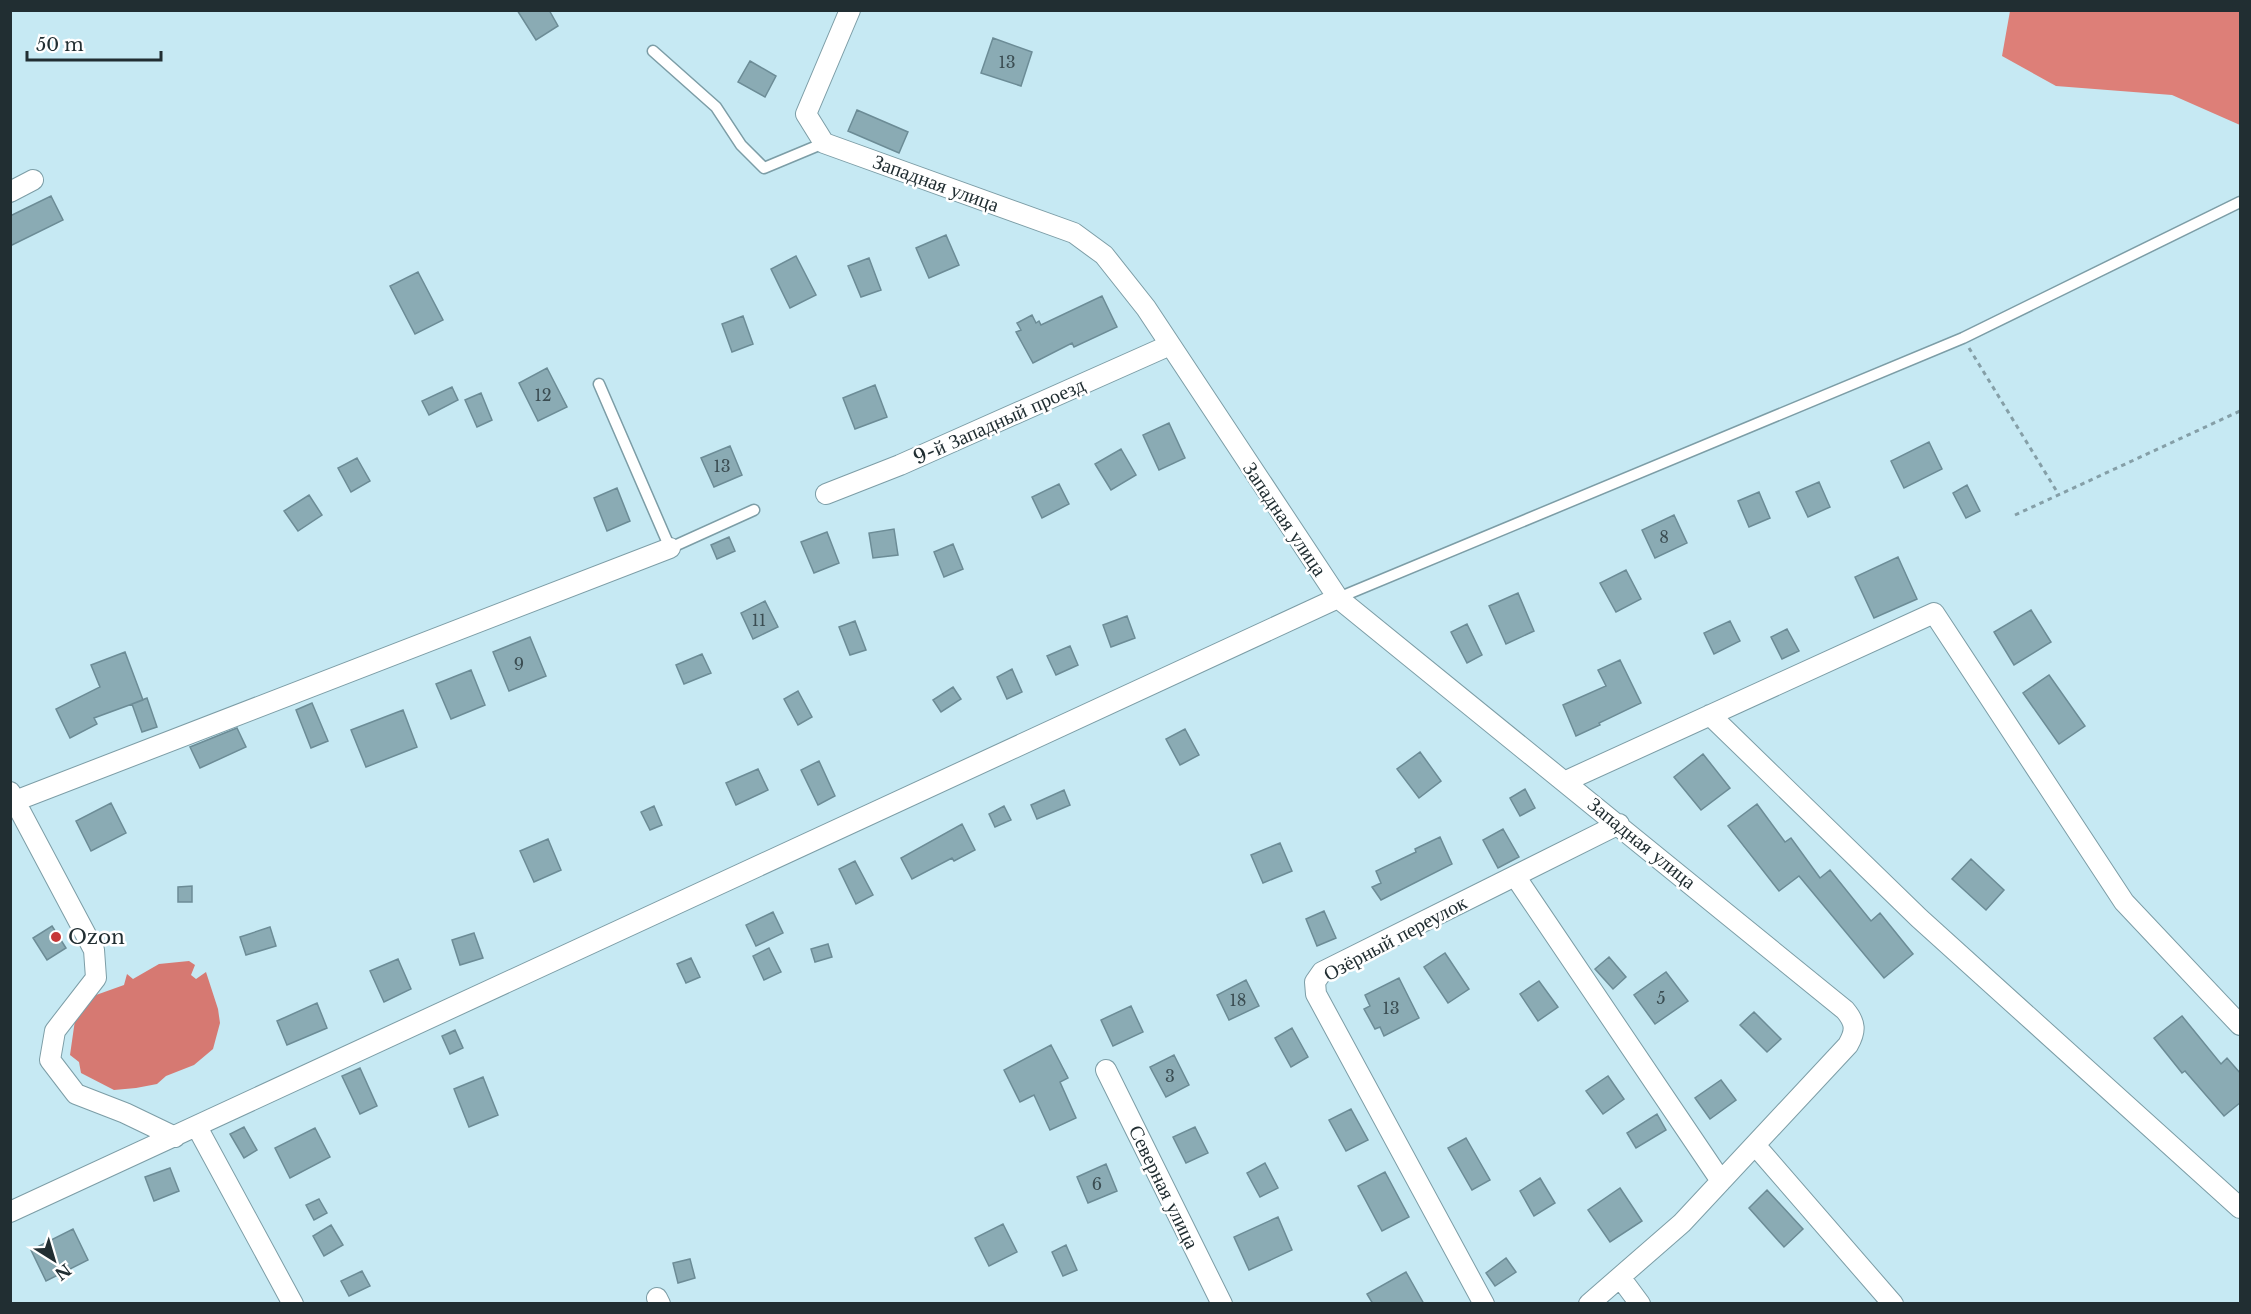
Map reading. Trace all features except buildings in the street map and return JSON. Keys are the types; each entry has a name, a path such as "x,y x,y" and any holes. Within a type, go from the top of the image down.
{"street":[{"path":"824,142 806,114 850,10"},
{"name":"Западная улица","path":"824,142 1074,233 1104,255 1146,308 1338,598 1619,824 1845,1010 1852,1018 1855,1028 1854,1036 1755,1145"},
{"path":"10,192 33,180"},
{"name":"9-й Западный проезд","path":"826,494 900,465 1170,345"},
{"path":"175,1137 125,1113 76,1094 50,1060 55,1031 96,978 94,950 13,796 670,548"},
{"path":"10,1212 1338,598"},
{"path":"1566,781 1934,613 2124,902 2241,1025"},
{"path":"1710,716 1919,918 2241,1208"},
{"name":"Озёрный переулок","path":"1484,1304 1316,994 1315,982 1322,972 1619,824"},
{"path":"1515,876 1721,1182"},
{"name":"Северная улица","path":"1106,1070 1222,1304"},
{"path":"197,1127 293,1304"},
{"path":"1589,1304 1682,1223 1755,1145 1893,1304"},
{"path":"1620,1277 1640,1304"}],"lane":[{"path":"653,51 716,107 741,145 764,168 824,142"},
{"path":"1338,598 1962,338 2241,202"},
{"path":"599,384 670,548 754,510"}],"path":[{"path":"1962,338 2059,495"},
{"path":"2015,515 2241,411"}],"shaded area":[{"path":"2010,11 2240,11 2240,125 2172,95 2056,86 2002,56"},
{"path":"189,961 195,965 191,975 196,979 206,972 218,1009 220,1023 213,1049 194,1065 166,1076 157,1084 136,1088 114,1090 81,1073 79,1062 70,1055 75,1020 96,995 124,985 127,974 133,979 159,964"}],"place":[{"name":"Ozon","path":"56,937"}]}
